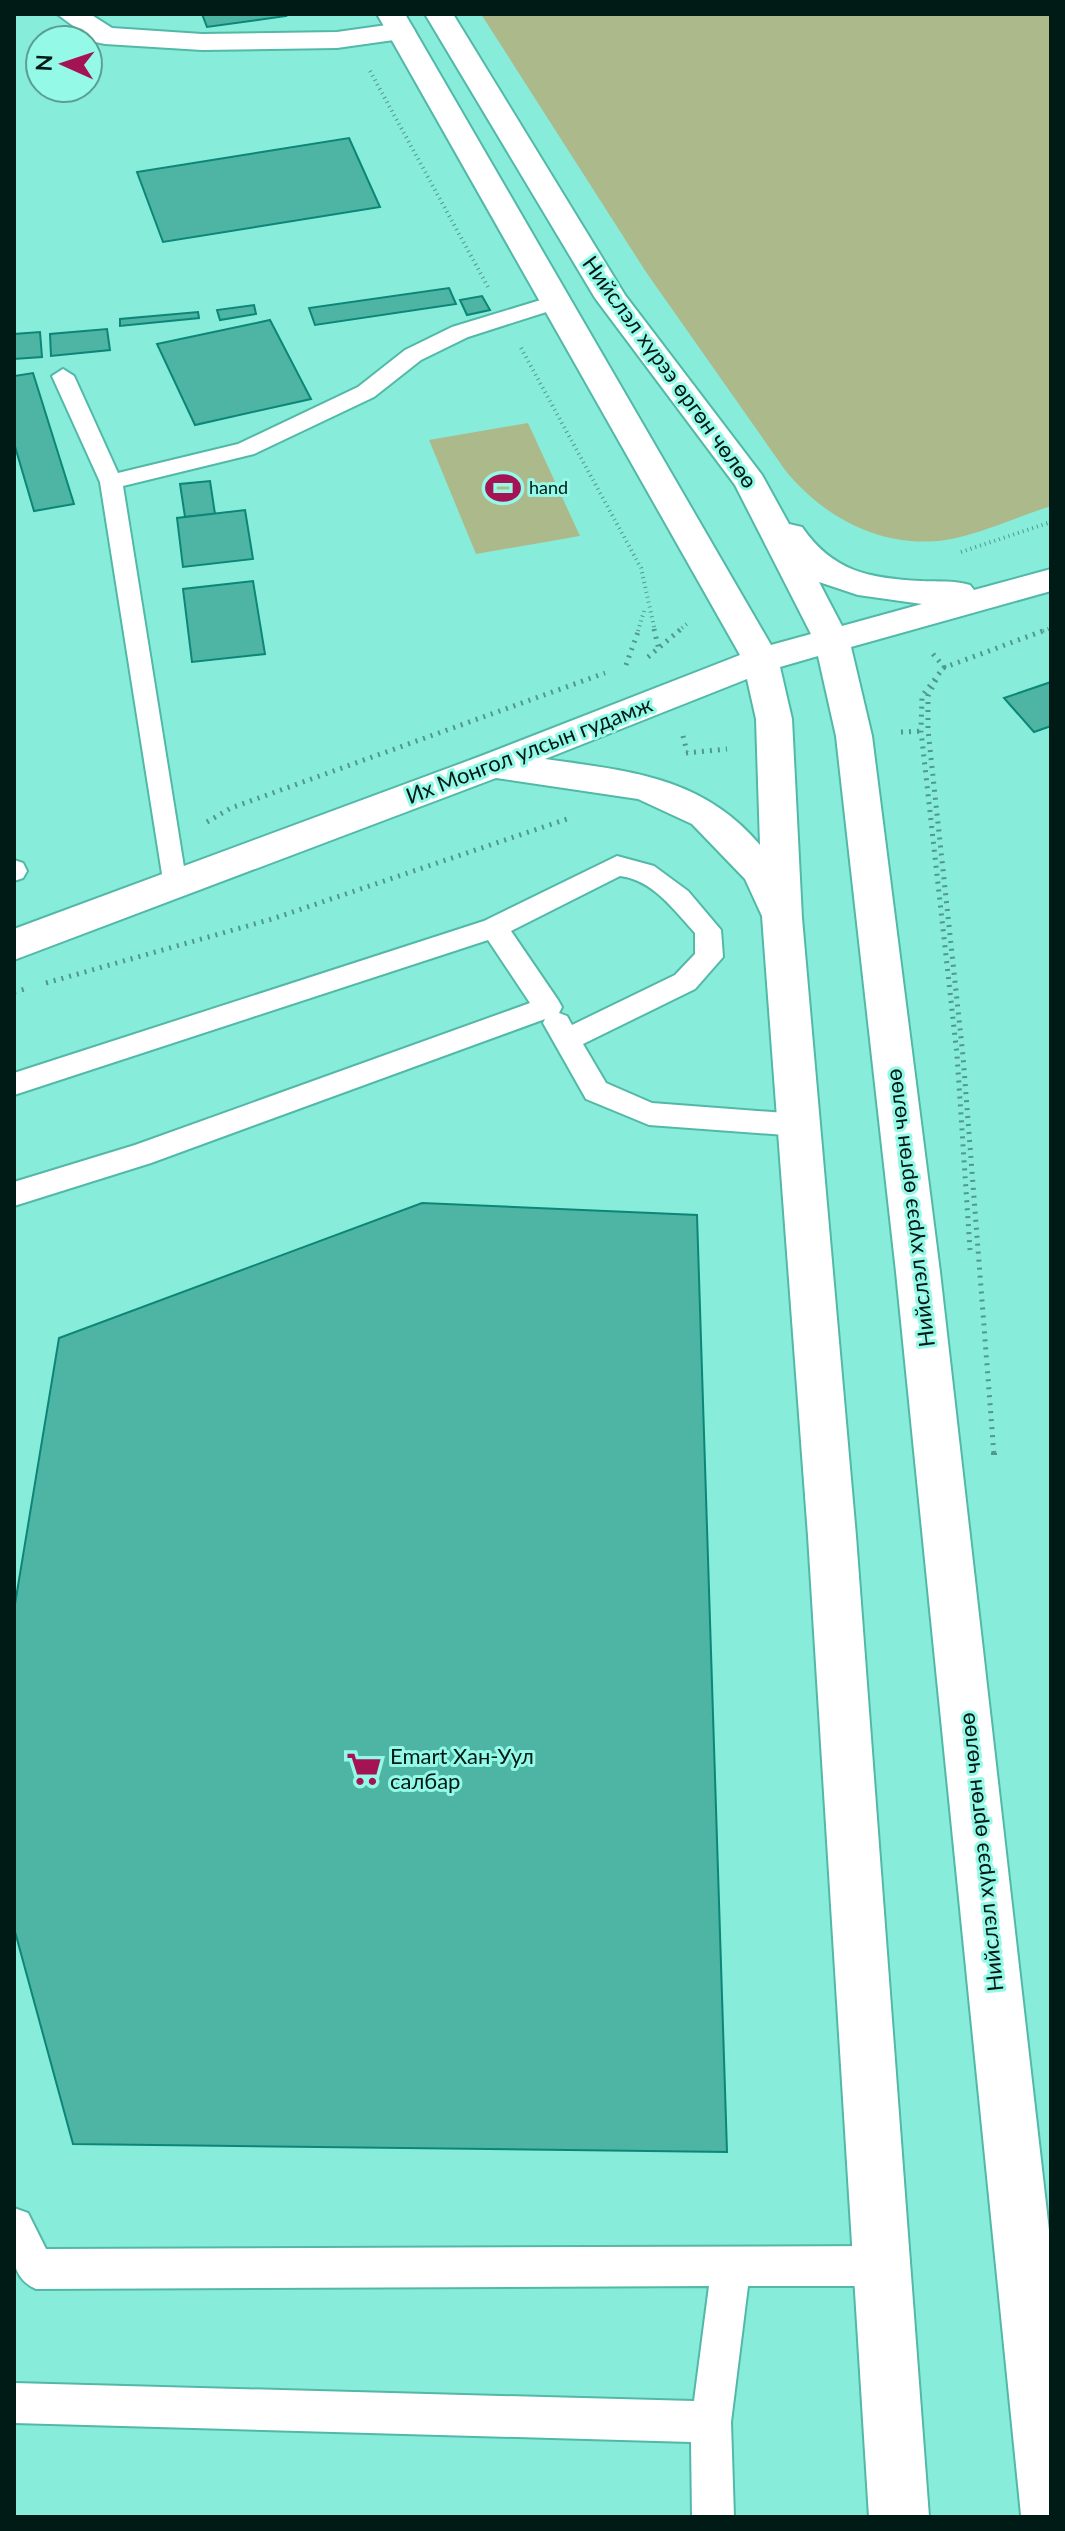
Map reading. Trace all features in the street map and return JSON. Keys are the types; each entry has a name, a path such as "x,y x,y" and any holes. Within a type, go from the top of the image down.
{"main road":[{"path":"71,14 105,36 202,42 337,40 396,22 761,660 774,719 782,918 832,1536 899,2517"},
{"name":"Нийслэл хүрээ өргөн чөлөө","path":"439,14 611,298 750,482 832,640 854,736 1037,2246 1051,2515"},
{"path":"750,482 810,561 856,583 930,595 1041,583"},
{"name":"Их Монгол улсын гудамж","path":"14,945 494,765 761,660 1041,583"},
{"path":"494,765 645,787 705,814 735,841 761,872 782,918"}],"lane":[{"path":"111,482 246,449 366,392 413,355 460,332 557,301"},
{"path":"63,376 111,482 174,886"},
{"path":"14,1084 494,928 617,866 634,867 663,882 708,930 709,957 685,982 567,1040"},
{"path":"494,928 548,1007 596,1091 649,1114 799,1125"},
{"path":"14,1194 141,1155 548,1007"},
{"path":"14,2227 21,2248 36,2269 882,2266"},
{"path":"713,2517 711,2422 731,2267"},
{"path":"14,2403 711,2422"}],"path":[{"path":"956,554 1051,522"},
{"path":"194,830 231,808 629,664 644,611"},
{"path":"994,1466 963,1056 928,730 928,696 944,667 1051,628"},
{"path":"44,983 272,919 572,817"},
{"path":"14,992 29,987"}],"green space":[{"path":"481,14 1051,14 1051,506 972,534 922,542 899,540 856,526 836,516 800,487 646,272"},
{"name":"hand","path":"528,423 580,536 476,554 429,440"}],"building":[{"path":"202,14 285,14 286,16 207,27"},
{"path":"349,138 380,207 163,242 137,172"},
{"path":"449,288 456,304 315,325 309,308"},
{"path":"482,296 490,310 467,315 460,300"},
{"path":"254,305 256,314 220,320 217,310"},
{"path":"198,312 199,318 120,326 120,319"},
{"path":"270,320 311,399 195,425 157,344"},
{"path":"107,329 110,350 51,356 50,334"},
{"path":"40,332 42,357 14,359 14,334"},
{"path":"33,373 74,504 34,511 14,443 14,376"},
{"path":"210,481 215,514 185,517 180,484"},
{"path":"245,510 253,559 183,567 177,518"},
{"path":"253,581 265,654 192,662 183,589"},
{"path":"1051,682 1051,726 1034,732 1004,698"},
{"name":"Emart Хан-Уул салбар","path":"422,1203 697,1215 727,2152 73,2144 14,1928 14,1610 59,1338"}],"place":[{"name":"hand","path":"503,488"},
{"name":"Emart Хан-Уул салбар","path":"364,1769"}]}
